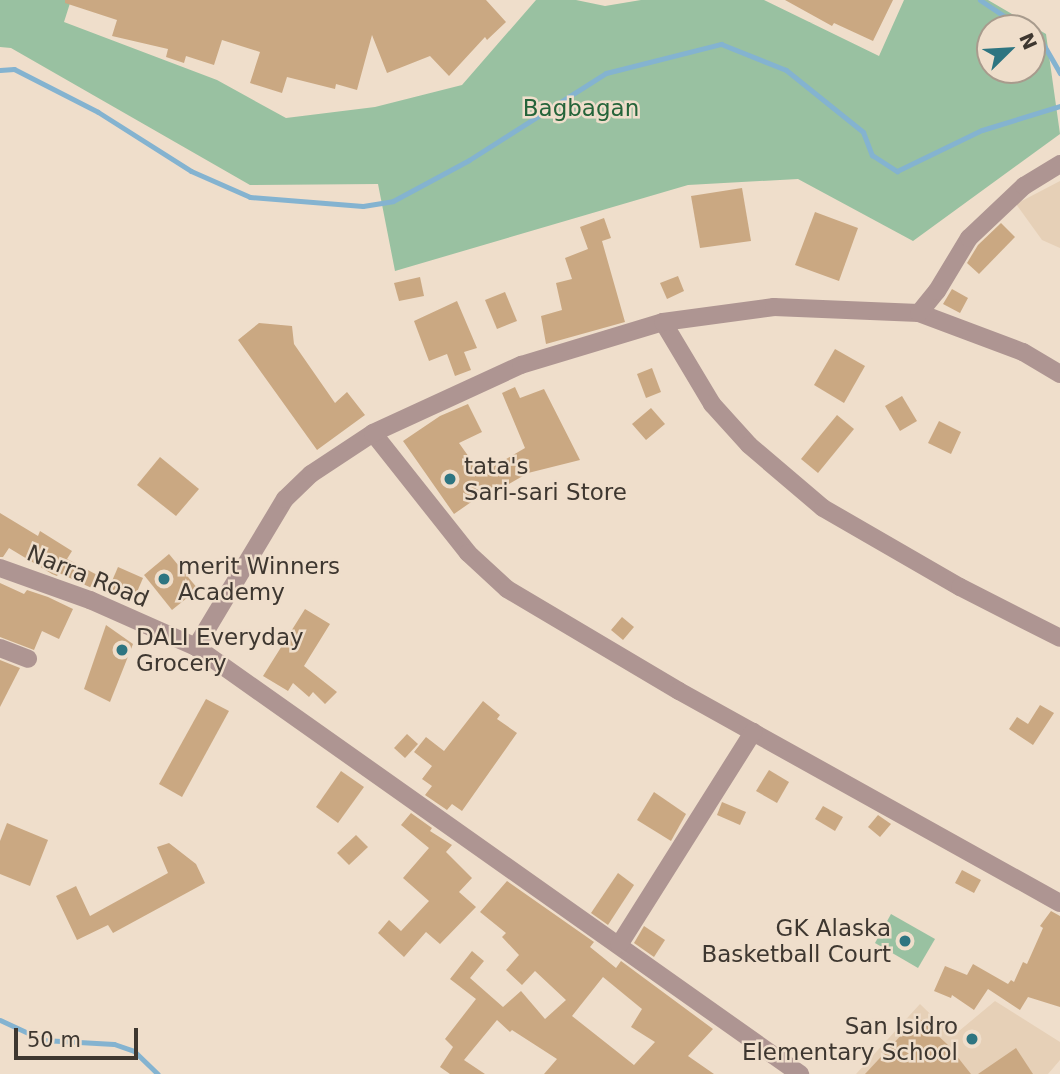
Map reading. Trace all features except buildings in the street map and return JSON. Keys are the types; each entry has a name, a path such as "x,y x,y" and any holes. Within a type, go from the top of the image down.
{"street":[{"path":"919,313 937,291 969,238 1024,186 1060,164"},
{"path":"196,647 285,499 311,474 373,433 521,365 663,322 774,306 919,313 1023,352 1060,374"},
{"path":"663,322 712,404 748,445 823,508 960,587 1060,638"},
{"path":"373,433 468,554 508,589 753,733 1060,903"},
{"name":"Narra Road","path":"0,568 90,600 196,647 800,1074"},
{"path":"0,648 28,659"},
{"path":"619,945 753,733"}],"shaded area":[{"path":"1060,181 1060,248 1042,240 1016,204"},
{"name":"San Isidro Elementary School","path":"995,1001 1060,1042 1060,1060 1048,1074 856,1074 920,1004 953,1036"}],"green space":[{"name":"Bagbagan","path":"0,0 71,0 64,22 217,80 286,118 375,107 462,85 536,0 576,0 605,6 641,0 764,0 879,56 904,0 988,0 1012,14 976,14 976,84 1046,84 1046,34 1060,134 913,241 798,179 688,185 395,271 378,184 250,185 11,48 0,47"},
{"name":"GK Alaska Basketball Court","path":"891,914 935,939 918,968 875,943"}],"waterway":[{"path":"980,0 1001,14"},
{"path":"0,70 14,69 98,112 191,171 250,197 363,206 393,201 469,160 606,73 721,44 786,70 863,132 872,155 897,171 982,130 1060,106"},
{"path":"1046,49 1060,73"},
{"path":"0,1020 43,1040 114,1044 134,1051 158,1074"}],"place":[{"name":"tata's Sari-sari Store","path":"450,479"},
{"name":"merit Winners Academy","path":"164,579"},
{"name":"DALI Everyday Grocery","path":"122,650"},
{"name":"GK Alaska Basketball Court","path":"905,941"},
{"name":"San Isidro Elementary School","path":"972,1039"}]}
